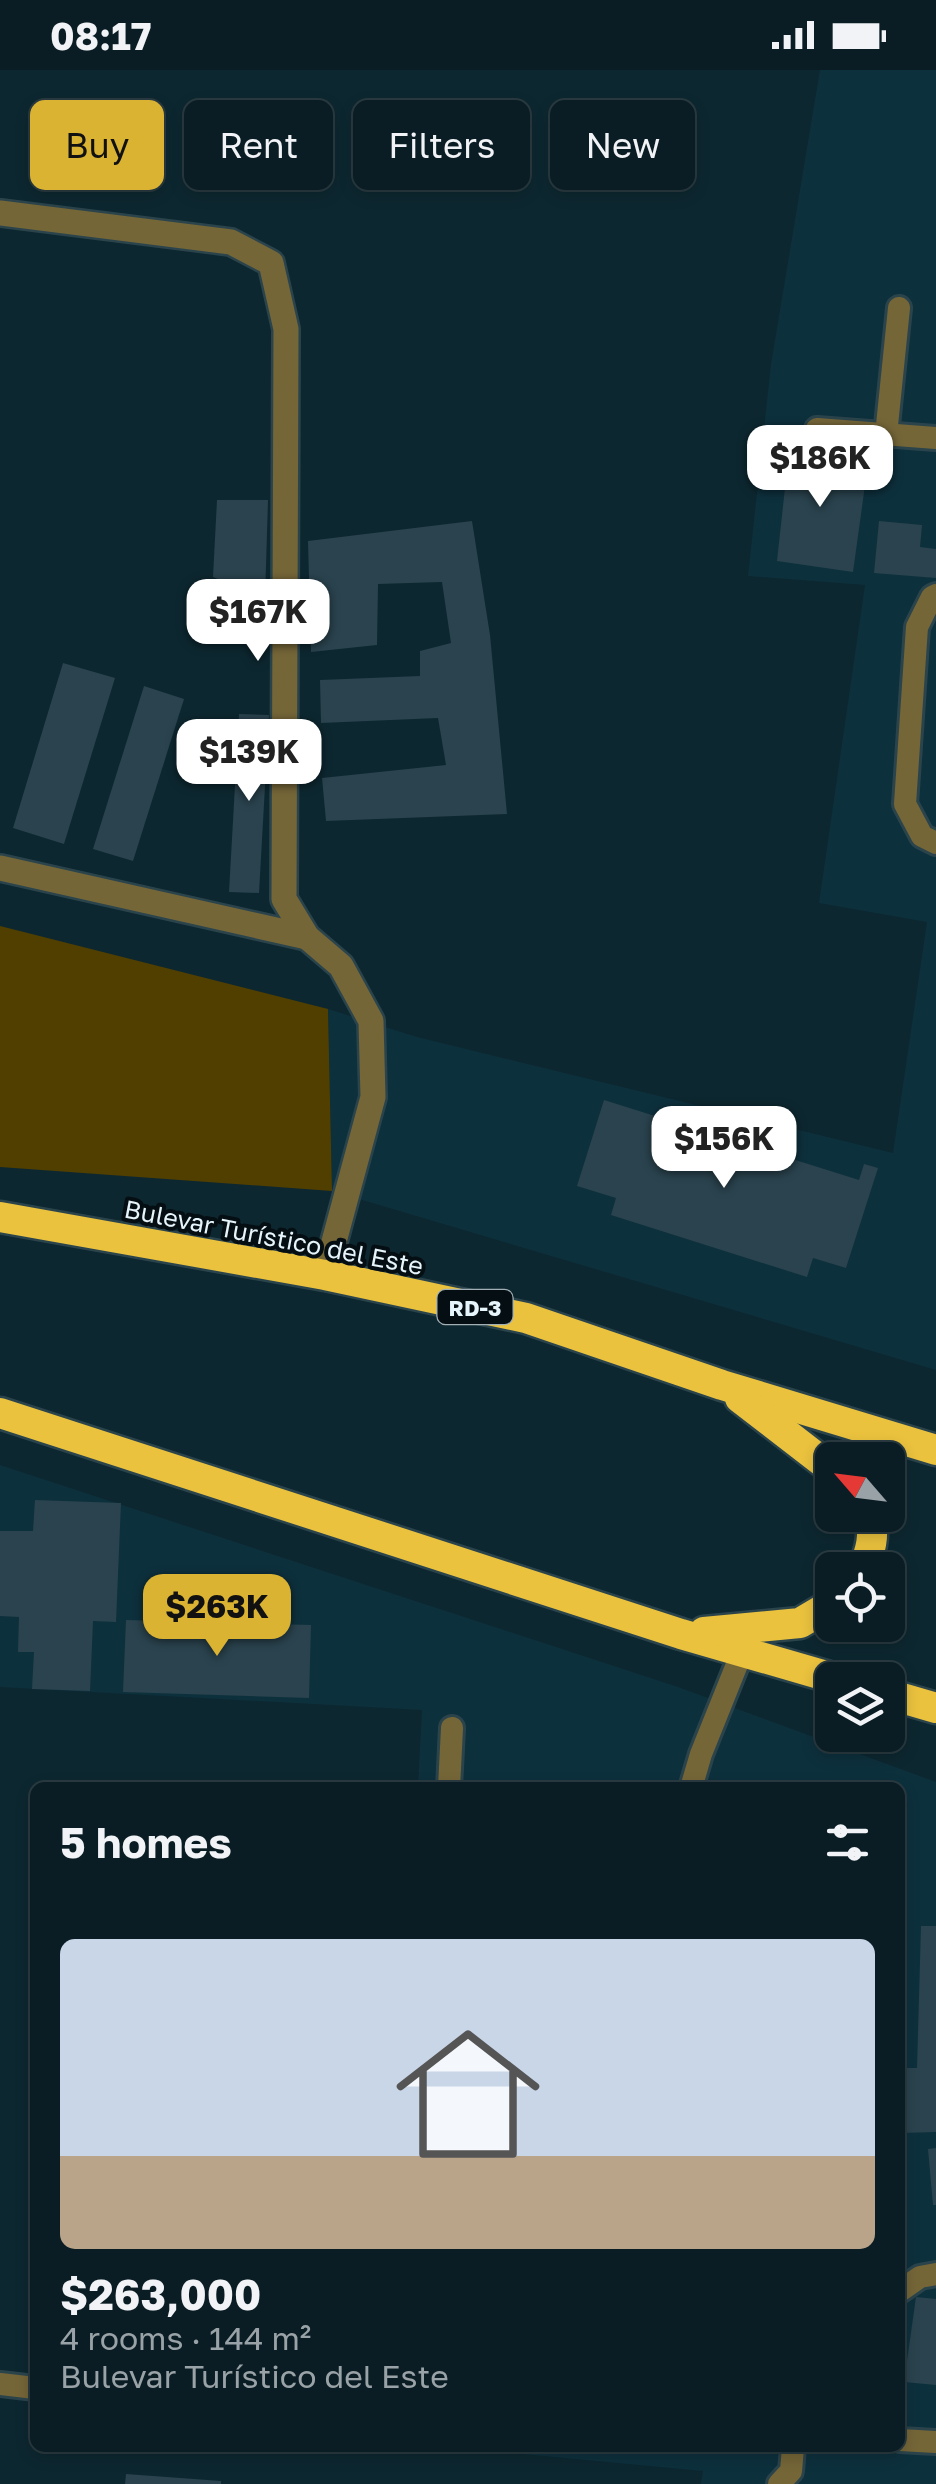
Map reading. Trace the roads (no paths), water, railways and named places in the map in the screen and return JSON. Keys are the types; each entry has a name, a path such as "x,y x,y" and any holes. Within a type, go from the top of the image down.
{"highway":[{"name":"Bulevar Turístico del Este","path":"0,1216 324,1275 526,1318 722,1385 936,1450"},
{"path":"722,1385 815,1456"},
{"path":"0,1413 681,1634 815,1673"},
{"path":"681,1634 800,1624 815,1615"},
{"path":"905,1699 936,1708"}],"street":[{"path":"0,213 230,242 271,263 286,329 284,899 307,936 341,966 371,1021 373,1097 324,1275"},
{"path":"0,868 307,936"}],"lane":[{"path":"886,435 899,308"},
{"path":"817,429 936,438"},
{"path":"936,595 918,626 906,804 922,836 936,843"},
{"path":"693,1782 742,1652"},
{"path":"449,1782 452,1728"},
{"path":"905,2288 920,2277 936,2274"},
{"path":"0,2384 30,2387"},
{"path":"905,2440 936,2442"},
{"path":"779,2484 791,2471 793,2452"}]}
